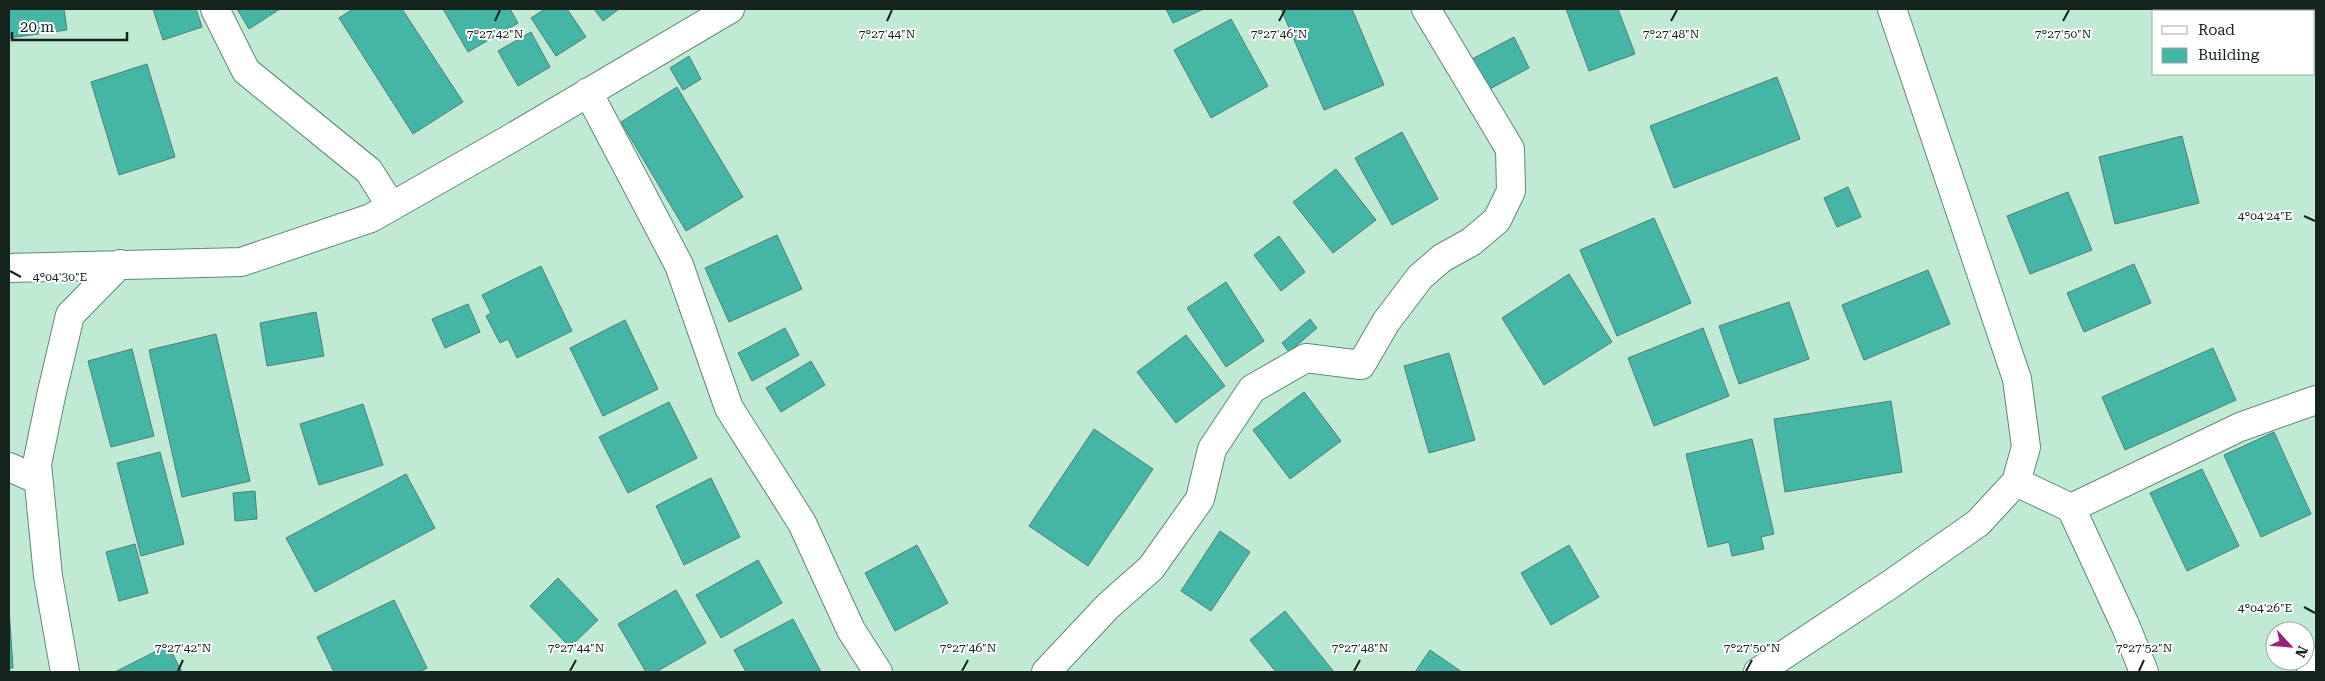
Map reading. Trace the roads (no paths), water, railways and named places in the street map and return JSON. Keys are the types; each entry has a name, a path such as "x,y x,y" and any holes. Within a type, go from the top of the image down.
{"street":[{"path":"215,9 246,71 369,171 391,206"},
{"path":"9,268 241,262 371,218 730,9"},
{"path":"1046,672 1108,606 1151,568 1200,499 1212,449 1252,390 1306,358 1361,365 1386,322 1420,278 1442,258 1471,242 1497,220 1511,191 1510,149 1426,9"},
{"path":"1758,672 1891,584 1978,523 2016,482 2026,447 2017,378 1892,9"},
{"path":"588,92 679,265 729,408 802,523 851,630 878,672"},
{"path":"9,467 36,479 36,464 70,315 120,264"},
{"path":"2071,508 2240,428 2316,400"},
{"path":"36,464 48,576 65,672"},
{"path":"2016,482 2071,508 2126,627 2144,672"},
{"path":"2311,672 2316,661"}]}
